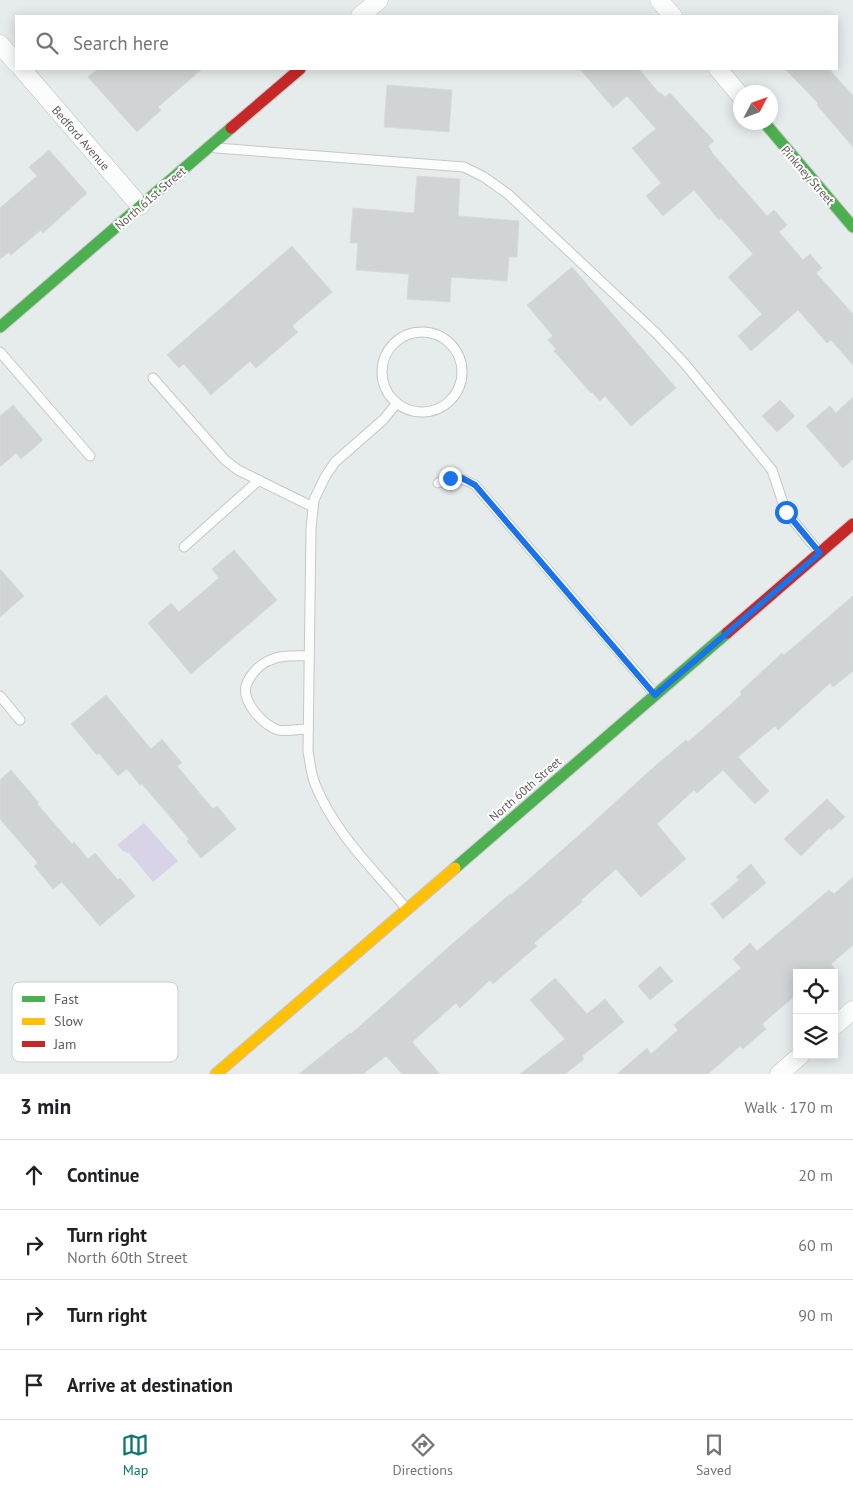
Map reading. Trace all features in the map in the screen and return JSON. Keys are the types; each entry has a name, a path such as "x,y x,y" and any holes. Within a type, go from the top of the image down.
{"main road":[{"name":"North 61st Street","path":"0,327 299,70"},
{"name":"Pinkney Street","path":"771,130 853,227"},
{"name":"North 60th Street","path":"216,1074 853,524"}],"street":[{"path":"361,15 379,0"},
{"path":"659,0 672,15"},
{"path":"0,44 15,62"},
{"name":"Bedford Avenue","path":"23,70 140,206"},
{"path":"719,70 733,87"},
{"path":"838,1023 853,1010"},
{"path":"779,1074 796,1059"}],"lane":[{"path":"208,147 464,168 484,177 508,194 656,333 685,364 772,470 786,512 820,553"},
{"path":"416,333 429,333 441,338 452,346 462,370 460,383 455,394 446,404 434,410 421,412 408,410 397,403 388,394 383,381 382,368 385,356 392,345 403,337 416,333"},
{"path":"0,352 90,456"},
{"path":"153,378 225,460 238,470 313,507"},
{"path":"397,403 383,420 336,462 325,477 314,500 311,528 308,751 314,782 325,806 342,833 407,909"},
{"path":"438,482 450,478 462,478 475,485 655,695"},
{"path":"184,547 259,480"},
{"path":"308,729 278,730 260,720 248,703 245,687 253,673 267,661 281,656 309,656"},
{"path":"0,696 20,720"}],"shaded area":[{"path":"144,823 178,861 153,882 129,853 123,851 117,845"}],"building":[{"path":"97,70 201,70 158,107 161,110 137,132 88,77"},
{"path":"581,70 640,70 659,93 665,97 670,93 714,141 708,146 713,154 767,216 774,210 787,225 779,232 803,260 810,254 822,268 816,273 853,314 853,365 831,340 827,343 798,310 751,351 738,336 762,314 728,277 753,254 721,218 719,220 694,190 663,216 646,196 661,183 632,148 656,129 627,96 613,108"},
{"path":"786,70 830,70 853,96 853,147 817,105 818,103"},
{"path":"387,85 452,90 449,132 384,127"},
{"path":"49,150 87,193 43,233 41,230 11,255 9,252 0,259 0,208 37,176 29,167"},
{"path":"417,176 460,179 458,216 519,221 517,257 509,257 507,281 451,277 450,302 407,299 409,274 356,270 358,243 350,243 353,208 414,213"},
{"path":"292,246 332,292 292,326 298,332 256,368 250,361 211,395 184,364 179,368 167,355"},
{"path":"572,267 676,388 631,426 605,396 600,401 591,393 554,351 556,349 548,340 553,336 527,305"},
{"path":"853,397 853,459 843,468 806,426 830,406 836,413"},
{"path":"780,400 795,416 777,432 762,416"},
{"path":"13,405 43,440 21,459 16,453 0,467 0,416"},
{"path":"234,550 277,600 191,674 148,623 171,603 179,612 219,578 212,569"},
{"path":"0,569 24,596 0,617"},
{"path":"853,596 853,671 833,687 830,683 778,730 775,726 738,757 769,791 755,804 723,770 697,793 694,790 657,824 686,859 641,897 616,869 581,900 582,902 534,943 537,946 493,984 490,980 460,1008 456,1003 412,1042 440,1074 402,1074 386,1056 363,1074 299,1074 351,1034 586,829 655,766 686,740 688,742 729,706 742,694 740,692 782,653 784,655"},
{"path":"106,695 151,749 162,739 182,763 177,766 213,809 217,806 236,829 201,858 187,841 189,839 142,784 140,785 127,769 118,776 71,724"},
{"path":"11,770 39,803 37,804 72,844 74,842 88,859 95,853 118,880 120,878 135,896 100,926 62,882 53,889 34,866 38,863 0,819 0,780"},
{"path":"827,799 845,817 831,830 829,828 801,856 784,839"},
{"path":"751,864 766,883 723,919 711,904 739,880 736,877"},
{"path":"853,877 853,945 831,964 835,969 793,969 793,997 762,1024 766,1029 743,1049 740,1046 708,1074 617,1074 647,1048 651,1054 678,1030 674,1025 741,968 733,959 750,943 757,951 829,890 834,894"},
{"path":"660,966 673,981 650,1000 638,986"},
{"path":"555,978 587,1014 605,999 624,1022 582,1056 584,1059 565,1074 520,1074 565,1039 530,1000"}],"traffic: fast":[{"path":"0,327 231,128"},
{"path":"771,130 853,227"},
{"path":"455,868 727,633"}],"traffic: slow":[{"path":"216,1074 455,868"}],"traffic: jam":[{"path":"231,128 299,70"},
{"path":"727,633 853,524"}],"route":[{"path":"450,478 462,478 475,485 655,695 820,553 786,512"}]}
